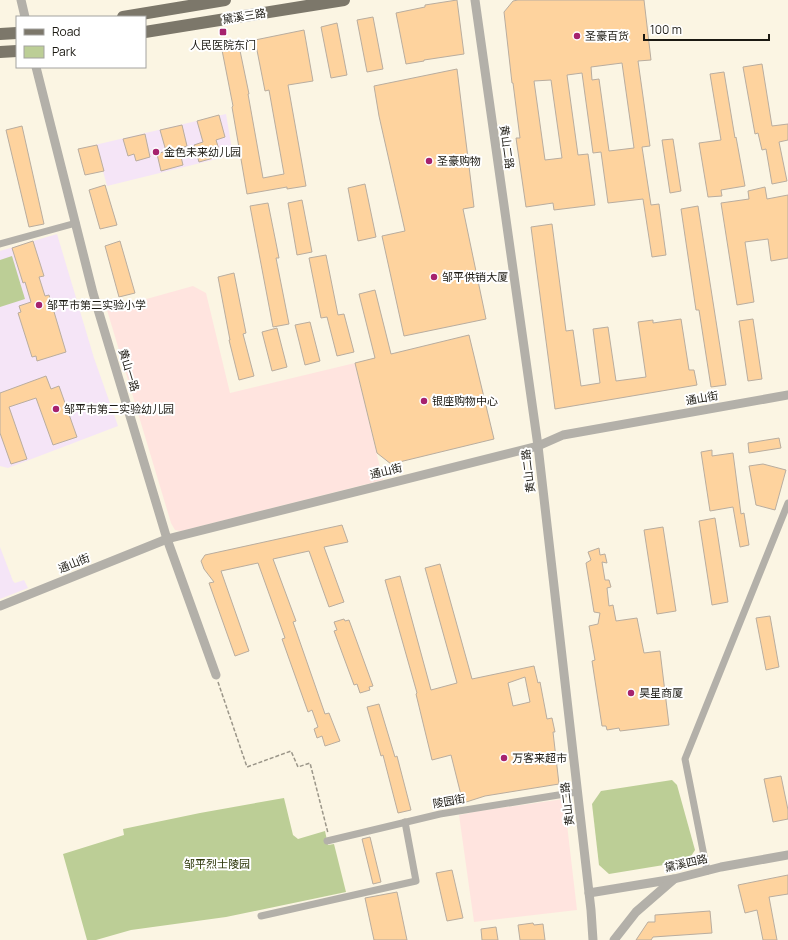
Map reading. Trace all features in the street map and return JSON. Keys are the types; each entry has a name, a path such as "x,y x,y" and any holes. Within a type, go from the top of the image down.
{"main road":[{"name":"黛溪三路","path":"129,16 225,0"},
{"name":"黛溪三路","path":"146,32 344,0"},
{"path":"0,34 16,34"},
{"path":"0,52 16,51"}],"street":[{"path":"21,0 25,16"},
{"name":"黄山二路","path":"475,0 538,446 589,892 593,940"},
{"name":"黄山一路","path":"36,68 93,292 167,539 216,675"},
{"path":"0,244 76,223"},
{"name":"通山街","path":"0,606 167,539 538,446 563,435 788,395"},
{"path":"707,871 685,759 788,503"},
{"name":"陵园街","path":"328,841 440,814 577,792"},
{"path":"261,916 416,880 405,822"},
{"name":"黛溪四路","path":"589,892 674,879 788,855"},
{"path":"614,940 636,912 674,879"}],"path":[{"path":"216,675 247,767 291,751 298,767 310,763 328,841"}],"shaded area":[{"name":"金色未来幼儿园","path":"226,114 233,155 107,186 103,171 85,175 78,149"},
{"path":"57,234 94,358 118,426 8,468 0,466 0,251"},
{"path":"193,286 206,293 230,393 355,363 383,480 181,531 175,530 171,523 107,310"},
{"path":"0,547 13,581 15,583 24,580 28,588 0,599"},
{"path":"564,799 577,910 474,922 459,815"}],"green space":[{"path":"12,256 25,299 0,307 0,260"},
{"path":"672,780 677,785 695,850 688,861 609,874 599,865 592,804 601,791"},
{"name":"邹平烈士陵园","path":"284,798 293,835 298,839 325,831 328,845 334,844 346,892 226,917 131,930 96,940 87,940 63,854 124,835 123,829"}],"building":[{"path":"457,0 464,54 406,64 396,13 425,7 425,5"},
{"path":"644,0 651,60 638,61 650,146 642,147 651,205 659,204 666,255 652,257 643,199 608,203 601,152 593,153 582,73 567,75 578,155 588,154 595,205 554,210 553,203 526,207 516,138 520,138 504,12 513,1","holes":["622,63 634,148 609,151 599,79 592,80 591,67","551,80 562,158 545,160 534,81"]},
{"path":"373,17 383,69 367,72 357,20"},
{"path":"337,23 347,75 331,78 321,27"},
{"path":"304,30 313,81 288,85 306,186 287,189 287,187 247,194 233,106 221,45 238,41 249,94 263,178 284,174 269,90 265,91 255,40"},
{"path":"762,64 772,126 788,124 788,140 779,142 787,181 772,184 766,149 762,150 758,133 755,134 743,67"},
{"path":"457,69 474,207 463,209 486,319 404,336 382,236 405,231 379,116 374,86"},
{"path":"724,72 745,186 721,190 722,196 708,197 699,143 721,140 710,74"},
{"path":"219,115 225,137 216,140 221,156 199,162 194,145 203,142 197,121"},
{"path":"182,125 187,146 179,149 183,165 161,171 157,154 166,151 160,130"},
{"path":"22,126 44,224 29,227 6,130"},
{"path":"145,134 150,157 136,161 134,154 128,156 123,139"},
{"path":"673,139 681,191 670,193 662,140"},
{"path":"97,145 104,171 85,175 78,149"},
{"path":"365,184 376,237 358,241 348,188"},
{"path":"105,185 117,225 100,229 89,190"},
{"path":"765,187 767,199 788,195 788,258 771,261 768,239 745,242 754,302 737,305 721,203 749,199 748,191"},
{"path":"302,200 312,252 297,255 288,203"},
{"path":"268,203 279,258 276,258 289,324 273,327 250,206"},
{"path":"698,206 726,385 711,387 699,310 696,310 681,209"},
{"path":"552,224 566,331 573,330 581,386 600,383 593,329 608,327 616,381 646,377 638,322 653,320 653,323 681,319 689,370 694,370 697,385 555,409 531,227"},
{"path":"33,241 44,276 39,277 45,296 49,295 66,352 37,361 36,356 32,357 18,313 21,312 19,306 31,302 25,282 23,283 12,248"},
{"path":"120,241 135,293 119,297 105,246"},
{"path":"326,255 338,315 344,314 354,352 337,356 327,317 321,318 309,258"},
{"path":"234,273 246,333 243,334 254,376 239,380 229,340 218,277"},
{"name":"银座购物中心","path":"375,290 391,354 469,335 494,439 391,464 377,453 355,363 375,358 359,294"},
{"path":"753,319 762,379 748,381 739,321"},
{"path":"310,322 320,361 305,365 295,325"},
{"path":"277,328 287,367 272,371 262,332"},
{"path":"46,376 51,389 59,386 77,437 53,445 36,398 9,407 27,459 11,464 0,433 0,393"},
{"path":"779,438 781,448 749,453 748,443"},
{"path":"712,450 712,456 733,453 741,514 744,513 749,545 740,547 733,507 710,511 701,452"},
{"path":"763,464 786,470 775,510 756,505 749,466"},
{"path":"715,518 728,602 712,605 699,521"},
{"path":"342,525 348,542 324,547 344,602 329,607 309,551 273,559 296,621 293,622 325,714 329,713 340,741 325,746 322,736 317,738 314,729 318,727 312,710 308,712 282,639 285,638 258,563 221,571 249,651 235,656 209,583 214,582 204,569 201,561 205,555"},
{"path":"663,527 676,611 657,614 644,530"},
{"name":"昊星商厦","path":"599,548 600,555 605,554 607,563 602,562 605,580 609,580 611,587 607,588 609,606 613,605 616,621 637,618 644,653 660,651 669,725 620,731 619,728 607,730 606,726 602,726 592,661 595,660 589,626 598,624 600,613 594,612 586,563 591,560 588,552"},
{"name":"万客来超市","path":"440,564 472,679 534,666 538,683 540,682 547,719 552,718 555,732 553,732 559,784 485,796 463,803 451,755 432,760 417,693 385,580 400,576 431,690 457,683 425,568","holes":["525,677 530,702 513,706 508,683"]},
{"path":"770,616 779,667 766,670 756,618"},
{"path":"344,619 345,621 349,620 373,686 369,687 370,690 360,693 357,684 354,685 334,631 337,630 334,622"},
{"path":"379,704 395,757 397,756 411,810 398,813 383,755 381,756 367,707"},
{"path":"781,776 788,810 788,819 773,822 764,779"},
{"path":"370,837 381,882 373,884 362,839"},
{"path":"452,870 463,918 447,921 436,873"},
{"path":"788,875 788,894 769,897 777,940 763,940 757,910 745,913 738,885"},
{"path":"397,892 407,940 374,940 365,898"},
{"path":"710,911 712,933 653,937 651,940 636,940 648,922 655,922 655,915"},
{"path":"533,923 534,925 543,924 545,940 520,940 518,925"},
{"path":"496,927 498,940 482,940 481,929"}],"place":[{"name":"人民医院东门","path":"223,32"},
{"name":"圣豪百货","path":"577,36"},
{"name":"金色未来幼儿园","path":"156,152"},
{"name":"圣豪购物","path":"429,161"},
{"name":"邹平供销大厦","path":"434,277"},
{"name":"邹平市第二实验小学","path":"39,305"},
{"name":"银座购物中心","path":"424,401"},
{"name":"邹平市第二实验幼儿园","path":"56,409"},
{"name":"昊星商厦","path":"631,693"},
{"name":"万客来超市","path":"504,758"}]}
